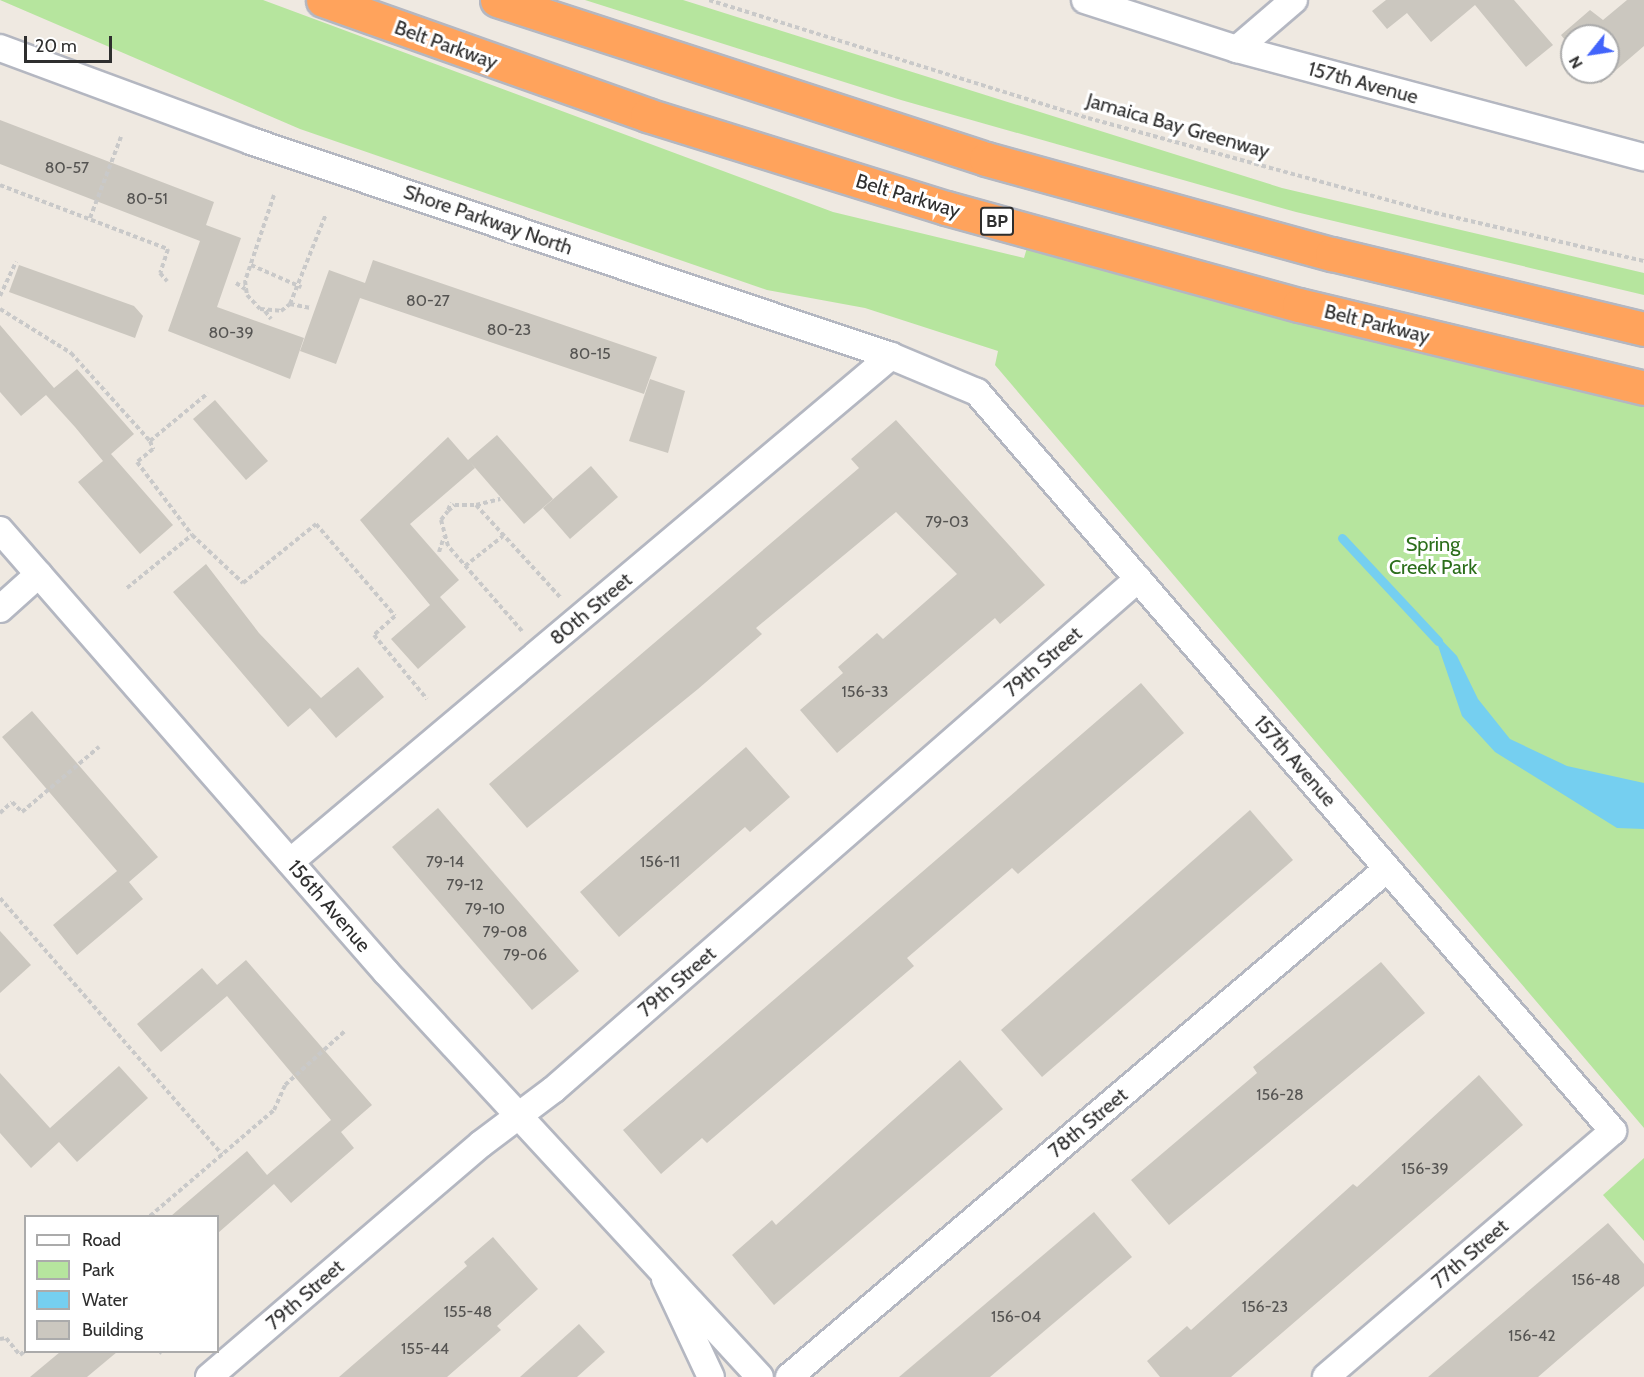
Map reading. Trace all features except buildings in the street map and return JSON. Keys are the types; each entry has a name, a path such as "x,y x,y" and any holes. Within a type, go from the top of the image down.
{"highway":[{"name":"Belt Parkway","path":"323,0 647,115 946,208 1299,305 1644,388"},
{"path":"497,0 986,159 1332,254 1644,329"}],"street":[{"name":"157th Avenue","path":"1085,0 1236,49 1644,157"},
{"path":"1236,49 1294,0"},
{"name":"Shore Parkway North","path":"0,48 260,144 891,356 976,392"},
{"name":"80th Street","path":"290,862 891,356"},
{"name":"157th Avenue","path":"976,392 1613,1131"},
{"name":"156th Avenue","path":"0,530 290,862 664,1276 694,1301 760,1377"},
{"path":"0,609 39,574"},
{"name":"79th Street","path":"209,1377 519,1114 1138,579"},
{"name":"78th Street","path":"789,1377 1387,869"},
{"name":"77th Street","path":"1326,1377 1613,1131"},
{"name":"156th Avenue","path":"664,1276 711,1377"}],"path":[{"name":"Jamaica Bay Greenway","path":"709,0 1088,117 1427,211 1644,261"},
{"path":"90,218 122,137"},
{"path":"0,185 168,249 160,273 167,280"},
{"path":"246,289 250,265 274,195"},
{"path":"265,310 281,311 291,304 301,287 326,214"},
{"path":"0,296 16,261"},
{"path":"250,265 301,287"},
{"path":"236,282 246,289 271,320"},
{"path":"291,304 311,308"},
{"path":"0,309 71,353 150,441 153,448 137,462 192,535 243,583 316,524 395,616 374,635 428,699"},
{"path":"150,441 208,393"},
{"path":"500,499 476,505 455,505 441,520 444,536 465,566 540,652"},
{"path":"448,511 451,503"},
{"path":"476,505 580,618"},
{"path":"127,588 192,535"},
{"path":"439,552 444,536"},
{"path":"465,566 503,536"},
{"path":"0,813 12,802 22,812 99,747"},
{"path":"0,898 222,1154"},
{"path":"151,1215 274,1110 285,1085 345,1031"},
{"path":"0,1339 6,1338 20,1355 24,1352"}],"green space":[{"name":"Spring Creek Park","path":"0,0 263,0 833,212 1024,258 1032,231 1644,388 1644,1128 995,365 998,351 865,308 767,290 300,129"},
{"path":"585,0 683,0 1282,188 1644,273 1644,295 1296,212 901,100"},
{"path":"1644,1158 1644,1241 1603,1195"}],"water":[{"path":"1433,631 1457,656 1478,699 1510,739 1567,766 1644,783 1644,829 1617,828 1495,752 1462,716"}],"waterway":[{"path":"1342,538 1438,641"}]}
